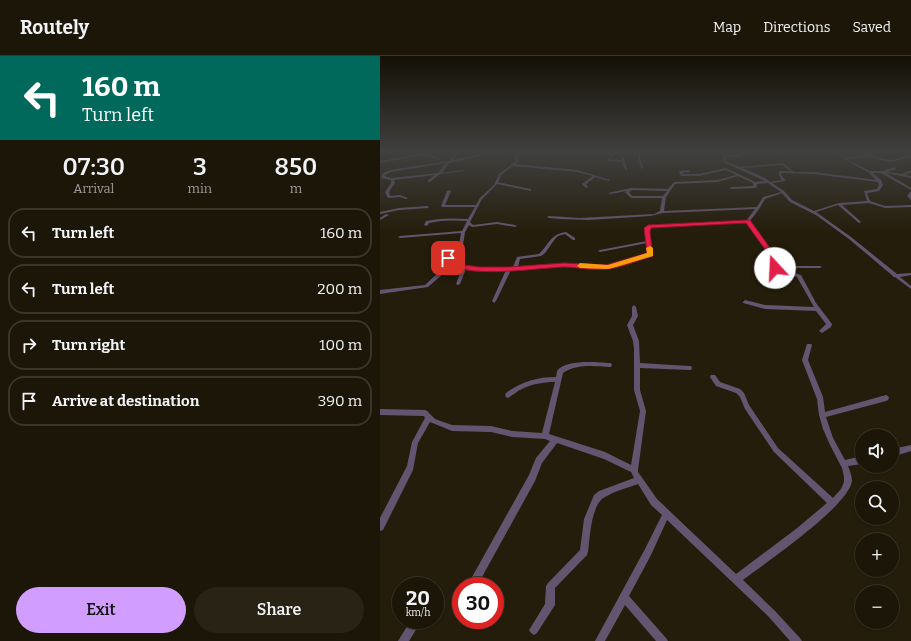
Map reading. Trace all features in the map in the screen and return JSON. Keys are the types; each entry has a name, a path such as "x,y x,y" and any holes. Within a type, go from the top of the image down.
{"street":[{"path":"388,178 397,178"},
{"path":"429,181 432,178"},
{"path":"380,292 426,286 441,273 450,255 461,245 463,232 470,222 483,196 496,183 498,178"},
{"path":"586,187 584,184 592,178"},
{"path":"603,178 609,180"},
{"path":"662,212 664,197 674,183 717,181 727,178"},
{"path":"746,178 755,183 769,183 784,180 783,178"},
{"path":"759,178 783,192 791,201 814,212 841,231 911,288"},
{"path":"858,178 880,181"},
{"path":"869,202 865,192 878,190 882,184 876,178"},
{"path":"893,178 911,189"},
{"path":"380,193 387,192 393,183 392,179"},
{"path":"496,183 530,190"},
{"path":"732,188 755,187 755,183"},
{"path":"610,193 631,189 669,190"},
{"path":"631,189 627,192 631,197 664,197"},
{"path":"449,191 443,206 477,206"},
{"path":"387,192 390,197 400,196 406,198"},
{"path":"448,261 464,267 479,269 512,269 558,265 609,267 651,255 647,228 650,226 748,221 766,196 783,192"},
{"path":"911,193 909,196 911,199"},
{"path":"814,212 839,204 869,202 884,207 911,206"},
{"path":"839,204 859,222"},
{"path":"380,213 399,209 426,207"},
{"path":"550,217 566,220 599,219 662,212 758,208"},
{"path":"380,219 387,215"},
{"path":"426,225 427,222 452,219 470,222 473,226 497,223 515,226"},
{"path":"748,221 773,256 777,269 799,276 818,309 829,324 822,331"},
{"path":"400,237 463,232"},
{"path":"494,301 518,258 540,255 551,241 560,234 566,233 574,239"},
{"path":"600,251 648,242"},
{"path":"775,264 783,267 820,267"},
{"path":"458,284 464,267"},
{"path":"895,276 911,274"},
{"path":"745,302 765,307 818,309"},
{"path":"634,307 636,316 630,325 636,341 638,357 637,390 643,411 634,470 654,502 737,580 787,629 797,641"},
{"path":"737,580 769,556 833,503 847,488 848,482 843,464 831,441 822,415 819,393 804,360 809,345"},
{"path":"545,436 557,380 561,371 572,366 609,365"},
{"path":"637,365 689,368"},
{"path":"714,377 718,384 738,391 742,395 747,407 776,450 833,503"},
{"path":"508,395 523,385 543,380 557,380"},
{"path":"822,415 886,398"},
{"path":"380,412 416,412 426,414 433,421 452,428 491,429 512,434 545,436 605,456 634,470"},
{"path":"380,527 410,467 415,442 429,417"},
{"path":"477,577 532,478 539,461 555,440"},
{"path":"899,451 911,448"},
{"path":"843,464 855,461"},
{"path":"534,630 545,616 550,605 551,588 554,581 584,552 588,519 597,498 602,494 639,480"},
{"path":"600,641 666,514"},
{"path":"624,597 663,641"},
{"path":"403,641 410,629"}],"slow traffic":[{"path":"580,266 609,267 651,255 650,248"}],"route":[{"path":"448,258 447,260 452,263 464,267 479,269 509,269 551,265 606,267 651,255 647,232 647,228 650,226 748,221 775,259 775,268"}]}
